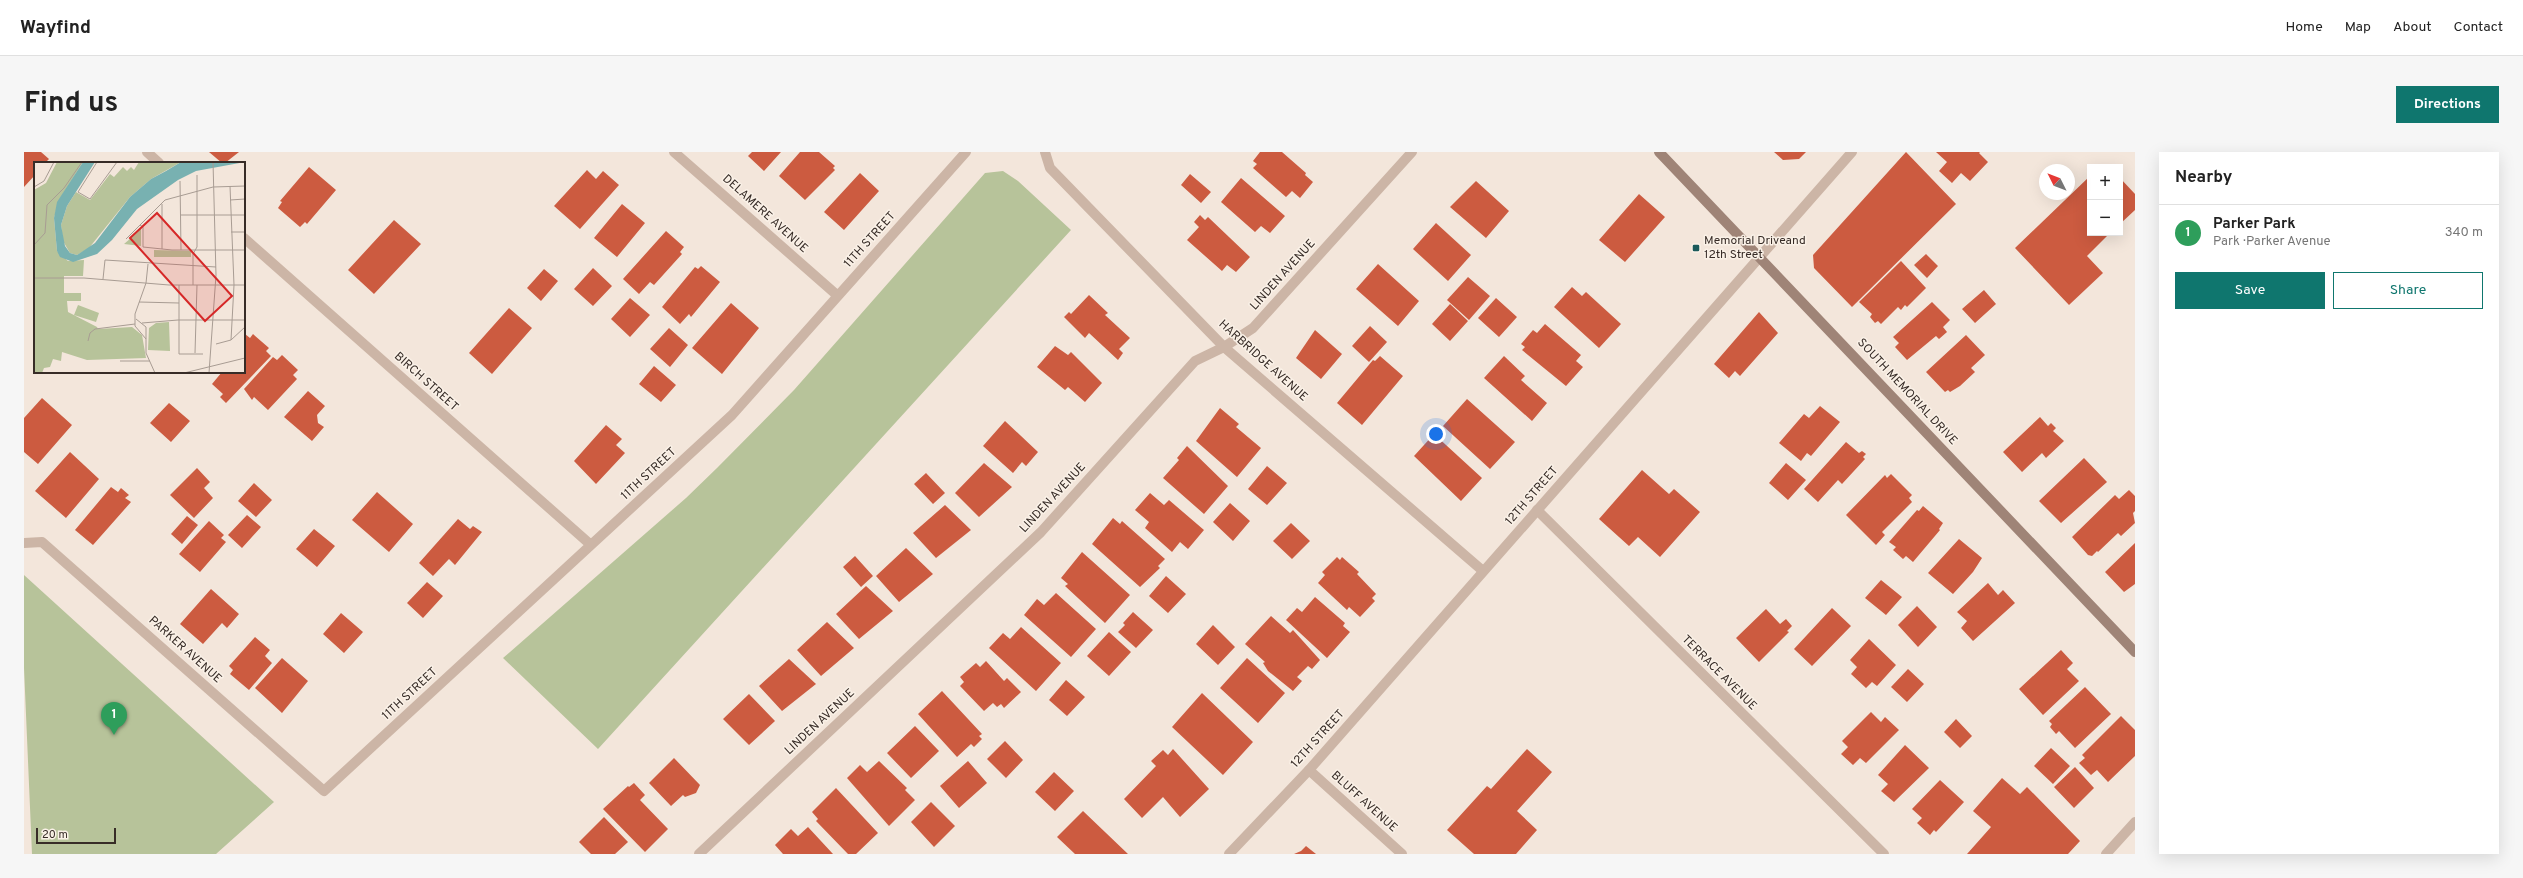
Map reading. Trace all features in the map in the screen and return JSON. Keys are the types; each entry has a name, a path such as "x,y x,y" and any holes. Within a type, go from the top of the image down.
{"main road":[{"name":"SOUTH MEMORIAL DRIVE","path":"1659,152 2135,652"}],"street":[{"path":"147,152 158,162"},
{"name":"DELAMERE AVENUE","path":"674,152 838,296"},
{"name":"11TH STREET","path":"324,791 732,415 966,152"},
{"name":"HARBRIDGE AVENUE","path":"1045,152 1050,168 1224,347 1483,571"},
{"name":"LINDEN AVENUE","path":"699,854 1041,532 1195,361 1224,347 1253,328 1412,152"},
{"name":"12TH STREET","path":"1229,854 1309,770 1852,152"},
{"name":"BIRCH STREET","path":"245,239 591,545"},
{"name":"TERRACE AVENUE","path":"1536,510 1884,854"},
{"name":"PARKER AVENUE","path":"24,543 42,542 324,791"},
{"name":"BLUFF AVENUE","path":"1309,770 1402,854"},
{"path":"2106,854 2135,822"}],"green space":[{"path":"1003,171 1018,181 1071,230 598,749 503,658 686,498 717,468 794,390 985,173"},
{"path":"24,575 274,802 216,854 32,854 24,668"}],"building":[{"path":"24,152 41,152 49,159 46,162 34,162 34,176 24,187"},
{"path":"209,152 239,152 226,162 221,162"},
{"path":"752,152 781,152 764,171 748,156"},
{"path":"800,152 819,152 835,166 833,168 835,170 805,200 779,176"},
{"path":"1260,152 1282,152 1306,173 1305,175 1313,182 1300,198 1292,191 1286,197 1253,168 1257,164 1253,161"},
{"path":"1774,152 1806,152 1799,159 1783,160"},
{"path":"1906,152 1956,204 1852,307 1814,268 1813,255"},
{"path":"1936,152 1980,152 1979,153 1988,162 1970,181 1961,173 1952,183 1939,171 1947,162"},
{"path":"309,167 336,190 307,224 305,222 300,227 278,208 282,202 280,201"},
{"path":"587,170 596,179 603,171 619,185 580,229 554,206"},
{"path":"860,173 879,191 844,230 824,212"},
{"path":"1190,174 1211,192 1201,203 1181,185"},
{"path":"1241,178 1285,216 1270,233 1261,226 1255,232 1221,202"},
{"path":"2087,179 2087,236 2107,236 2087,256 2103,273 2069,305 2015,248 2065,200 2075,200 2075,190"},
{"path":"1476,181 1509,211 1486,238 1450,207"},
{"path":"2123,181 2135,194 2135,210 2123,221"},
{"path":"1639,194 1665,217 1625,262 1599,240"},
{"path":"622,204 645,223 617,257 594,238"},
{"path":"1200,215 1205,220 1208,217 1250,257 1236,272 1227,265 1222,271 1187,240 1199,227 1194,222"},
{"path":"394,220 421,244 374,294 348,270"},
{"path":"1436,223 1471,255 1448,281 1413,249"},
{"path":"666,231 684,247 680,252 682,254 654,285 650,282 639,294 623,279"},
{"path":"1926,254 1938,266 1927,278 1914,265"},
{"path":"1901,261 1926,288 1907,307 1905,305 1901,310 1898,307 1881,324 1878,321 1875,323 1870,317 1872,314 1859,302"},
{"path":"1378,264 1419,301 1398,326 1356,289"},
{"path":"701,266 720,282 691,317 689,314 680,324 662,307 695,267 698,269"},
{"path":"593,268 612,286 593,306 574,289"},
{"path":"544,269 558,281 541,301 527,288"},
{"path":"1468,277 1490,296 1469,320 1447,300"},
{"path":"1572,287 1582,296 1586,292 1621,324 1599,348 1554,307"},
{"path":"1984,290 1996,304 1975,323 1962,309"},
{"path":"1089,295 1108,313 1105,315 1130,338 1119,349 1123,353 1118,360 1089,333 1085,338 1064,317 1069,312 1071,314"},
{"path":"630,298 650,315 630,337 611,319"},
{"path":"1496,298 1517,317 1499,337 1478,318"},
{"path":"1932,302 1950,320 1943,327 1947,332 1939,339 1936,336 1907,360 1895,347 1899,343 1893,337"},
{"path":"731,303 759,328 722,374 692,348"},
{"path":"1450,304 1468,321 1450,341 1432,324"},
{"path":"509,308 532,328 492,374 469,353"},
{"path":"1759,312 1778,333 1740,376 1735,371 1729,378 1714,364"},
{"path":"1545,324 1581,355 1576,361 1583,367 1566,386 1522,350 1525,347 1521,344 1533,330 1537,333"},
{"path":"1370,326 1387,342 1369,362 1352,346"},
{"path":"669,328 688,345 670,367 650,349"},
{"path":"1315,330 1342,354 1321,379 1296,358"},
{"path":"245,334 250,338 253,334 269,348 266,351 271,356 226,403 220,397 223,394 212,384 221,373 245,373"},
{"path":"1966,335 1985,355 1971,368 1975,372 1960,386 1950,392 1948,390 1945,392 1926,372"},
{"path":"1055,346 1068,355 1071,352 1102,383 1085,402 1068,387 1065,390 1037,367"},
{"path":"282,355 298,370 293,375 297,379 268,410 254,397 252,400 244,389 273,357 277,360"},
{"path":"1380,356 1403,376 1362,425 1337,403 1373,360 1375,361"},
{"path":"1504,356 1525,376 1521,380 1547,403 1532,421 1484,378"},
{"path":"654,366 676,385 661,402 639,384"},
{"path":"308,391 325,406 317,415 318,423 324,427 312,441 284,417"},
{"path":"42,398 72,425 38,464 24,452 24,418"},
{"path":"1467,399 1515,442 1490,469 1443,426"},
{"path":"169,403 190,421 171,442 150,423"},
{"path":"1820,406 1840,422 1811,456 1807,453 1801,461 1779,443 1804,414 1809,418"},
{"path":"1220,408 1239,424 1236,427 1261,448 1237,477 1196,441"},
{"path":"2040,417 2048,426 2051,423 2056,428 2053,431 2064,441 2046,458 2042,453 2022,472 2003,452"},
{"path":"1005,421 1038,452 1026,466 1022,462 1013,473 983,446"},
{"path":"606,425 622,439 616,445 625,453 596,484 574,461"},
{"path":"1434,434 1482,478 1461,501 1414,456"},
{"path":"1846,442 1859,453 1862,451 1866,454 1863,457 1865,459 1842,484 1838,480 1818,502 1804,489"},
{"path":"1187,446 1228,486 1204,514 1163,478 1179,460 1177,458"},
{"path":"70,452 99,479 66,518 35,491"},
{"path":"2084,458 2107,482 2061,523 2039,501"},
{"path":"984,463 1012,487 979,517 955,493"},
{"path":"1786,463 1806,480 1788,500 1769,483"},
{"path":"1267,466 1287,483 1267,505 1248,489"},
{"path":"197,468 210,482 204,488 213,498 194,518 170,495"},
{"path":"1642,470 1669,494 1674,489 1700,512 1660,557 1638,537 1629,546 1599,519"},
{"path":"926,473 945,493 933,504 914,484"},
{"path":"1891,474 1912,495 1909,498 1912,502 1882,532 1885,535 1876,545 1846,515 1885,475 1887,478"},
{"path":"254,483 272,500 256,517 238,501"},
{"path":"111,487 118,492 121,488 129,495 125,498 131,502 93,545 75,530"},
{"path":"2129,490 2135,496 2135,511 2133,513 2135,523 2121,536 2118,533 2098,552 2097,551 2092,556 2088,555 2072,537 2115,495 2119,499"},
{"path":"377,492 413,524 389,552 352,520"},
{"path":"1150,493 1164,505 1169,500 1204,530 1188,549 1180,542 1172,552 1145,528 1149,522 1135,510"},
{"path":"1230,503 1250,521 1233,541 1213,522"},
{"path":"945,505 971,530 936,558 913,533"},
{"path":"1923,506 1943,523 1939,529 1940,530 1913,562 1906,556 1903,559 1893,550 1896,547 1889,542 1917,510 1919,511"},
{"path":"247,515 261,527 242,548 228,535"},
{"path":"187,516 198,525 182,544 171,534"},
{"path":"1113,518 1120,524 1122,521 1165,559 1158,566 1160,568 1140,587 1092,544"},
{"path":"458,519 470,529 473,526 482,532 455,565 449,559 433,576 419,563"},
{"path":"209,521 224,535 221,538 226,542 200,572 179,554"},
{"path":"1291,523 1310,541 1292,559 1273,541"},
{"path":"314,529 335,546 317,567 296,549"},
{"path":"1959,539 1982,558 1973,572 1953,594 1928,573"},
{"path":"2135,543 2135,584 2124,592 2105,572"},
{"path":"906,548 933,574 899,602 876,576"},
{"path":"1082,552 1130,595 1105,623 1065,586 1068,584 1061,578"},
{"path":"855,556 873,576 861,587 843,567"},
{"path":"1337,557 1340,560 1342,557 1359,572 1357,574 1376,594 1372,598 1375,601 1360,617 1349,607 1347,610 1318,583 1325,575 1322,572"},
{"path":"1166,576 1186,594 1168,613 1149,596"},
{"path":"1881,580 1902,597 1886,615 1865,598"},
{"path":"427,582 443,596 423,618 407,603"},
{"path":"1988,583 1998,595 2003,590 2015,603 1973,641 1961,628 1967,621 1957,612"},
{"path":"866,586 893,611 859,639 836,614"},
{"path":"211,589 239,614 227,628 222,623 203,644 180,624"},
{"path":"1056,593 1096,629 1071,657 1024,615 1037,599 1044,605"},
{"path":"1315,597 1345,623 1343,626 1350,632 1327,658 1286,620 1297,608 1302,612"},
{"path":"1917,606 1937,627 1918,647 1898,625"},
{"path":"1832,608 1851,626 1812,666 1794,649"},
{"path":"1766,609 1780,624 1786,619 1792,626 1787,631 1789,632 1759,662 1736,638"},
{"path":"1133,612 1153,630 1136,648 1118,632 1125,625 1123,623"},
{"path":"341,613 363,632 344,653 323,634"},
{"path":"1271,616 1290,633 1293,630 1320,660 1312,669 1308,666 1297,677 1302,681 1293,691 1268,671 1263,663 1265,662 1245,644"},
{"path":"827,622 854,648 821,676 797,650"},
{"path":"1213,625 1235,647 1218,665 1196,644"},
{"path":"1021,627 1061,663 1036,691 989,648 1003,633 1010,639"},
{"path":"1109,632 1131,652 1109,676 1087,656"},
{"path":"255,637 270,650 265,656 272,663 249,690 230,674 233,670 229,666"},
{"path":"1869,639 1896,665 1877,686 1872,682 1866,688 1851,674 1857,667 1850,660"},
{"path":"2061,650 2073,663 2067,669 2079,681 2043,715 2019,689"},
{"path":"282,658 308,681 282,713 255,688"},
{"path":"1247,658 1285,693 1258,723 1220,688"},
{"path":"789,659 816,684 782,711 759,686"},
{"path":"986,661 1004,681 1007,678 1021,692 1004,708 1001,704 997,707 993,703 984,711 960,686 964,682 960,677 976,663 980,667"},
{"path":"1908,669 1924,684 1907,702 1891,687"},
{"path":"1066,680 1085,697 1067,716 1049,700"},
{"path":"2085,687 2111,714 2075,748 2059,731 2056,734 2050,727 2052,724 2049,721"},
{"path":"942,691 982,734 979,736 982,739 974,747 971,744 957,757 918,714"},
{"path":"1202,693 1253,742 1223,775 1172,727"},
{"path":"749,694 775,721 749,745 723,719"},
{"path":"1871,712 1881,722 1885,717 1899,730 1866,763 1860,758 1853,765 1841,754 1848,747 1842,741"},
{"path":"2121,716 2135,730 2135,756 2108,782 2097,770 2091,775 2079,763 2085,758 2082,755"},
{"path":"1956,719 1972,736 1960,748 1944,732"},
{"path":"915,726 939,751 911,778 887,753"},
{"path":"1005,741 1023,760 1006,778 987,759"},
{"path":"1905,745 1929,768 1894,802 1881,791 1888,784 1878,775"},
{"path":"2051,748 2070,766 2053,784 2034,766"},
{"path":"1173,749 1209,789 1180,817 1163,797 1142,818 1124,799 1156,766 1151,761 1163,750 1168,755"},
{"path":"1527,749 1552,772 1517,811 1537,830 1516,854 1474,854 1447,830 1487,786 1491,789"},
{"path":"674,758 700,785 696,793 685,797 683,795 671,806 649,783"},
{"path":"879,761 907,788 905,790 915,800 889,826 847,778 860,765 867,772"},
{"path":"968,761 987,783 959,808 940,786"},
{"path":"2075,767 2094,788 2074,808 2054,787"},
{"path":"1054,772 1074,791 1055,811 1035,792"},
{"path":"2002,778 2020,794 2027,787 2080,841 2068,854 1967,854 1991,827 1973,811"},
{"path":"1940,780 1964,802 1936,832 1934,830 1930,835 1917,823 1922,818 1912,809"},
{"path":"634,783 645,795 640,800 668,829 645,852 603,809 628,786 629,787"},
{"path":"836,788 878,833 856,854 848,854 816,821 818,819 812,812"},
{"path":"931,802 955,826 934,847 911,822"},
{"path":"1083,811 1128,854 1075,854 1057,837"},
{"path":"604,817 628,842 615,854 591,854 579,842"},
{"path":"808,827 833,854 783,854 775,845 791,829 798,836"},
{"path":"1306,846 1316,854 1294,854 1301,851"}],"place":[{"name":"Memorial Driveand 12th Street","path":"1696,248"},
{"name":"Parker Park","path":"114,735"}]}
